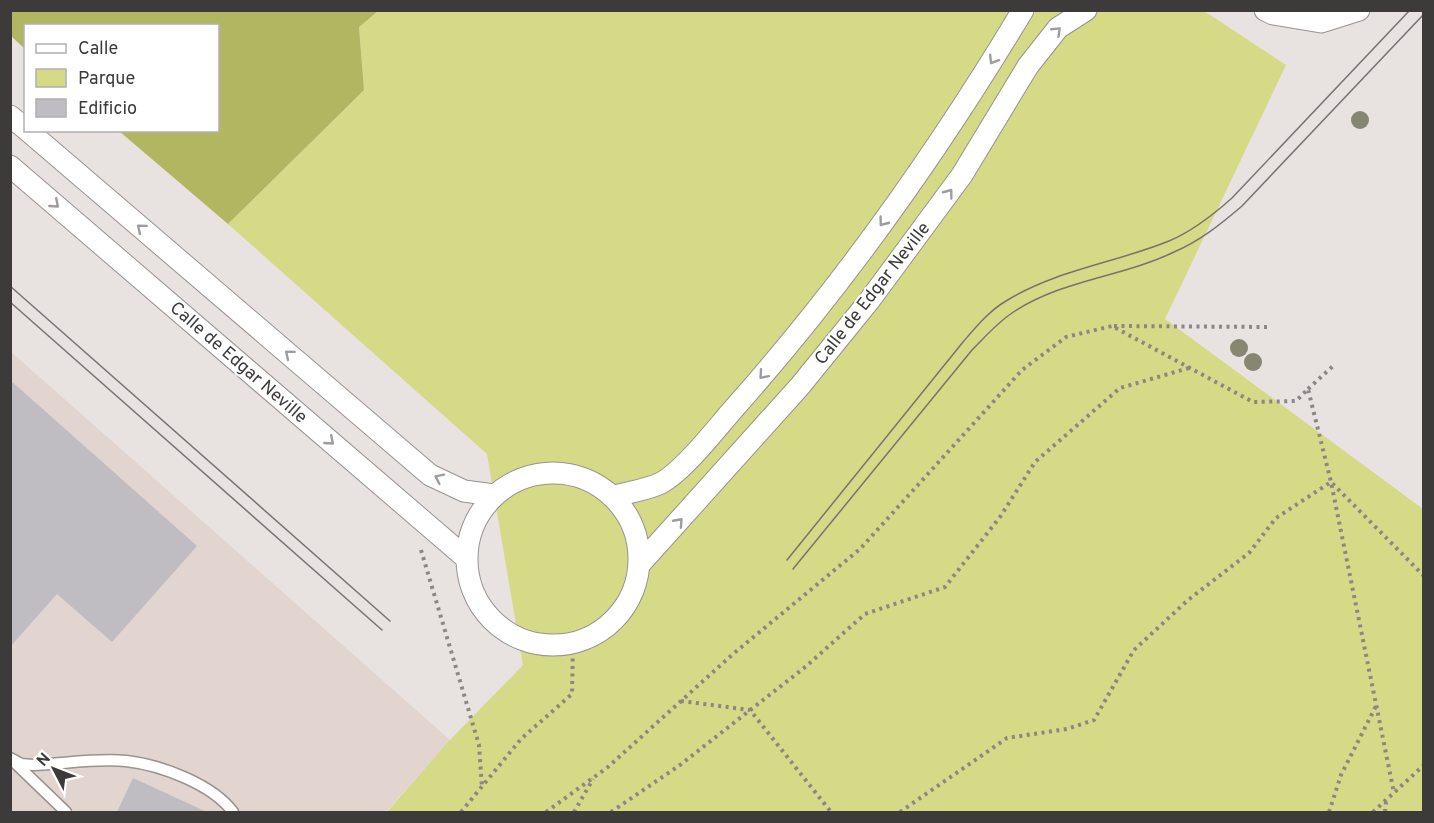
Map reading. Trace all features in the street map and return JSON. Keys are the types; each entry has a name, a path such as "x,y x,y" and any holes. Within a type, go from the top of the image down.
{"street":[{"name":"Calle de Edgar Neville","path":"613,497 661,483 697,450 773,365 839,282 926,164 1023,10"},
{"name":"Calle de Edgar Neville","path":"639,565 800,386 855,318 962,175 1028,66 1058,28 1086,10"},
{"path":"1264,10 1272,14 1321,22 1359,10"},
{"name":"Calle de Edgar Neville","path":"10,116 24,128"},
{"name":"Calle de Edgar Neville","path":"28,132 430,475 464,491 494,495"},
{"name":"Calle de Edgar Neville","path":"10,166 466,558"},
{"path":"541,474 558,474 591,482 613,497 628,516 637,540 639,565 633,592 619,615 598,633 573,644 547,646 521,640 498,627 481,608 470,584 466,558 470,535 479,514 494,495 516,481 541,474"}],"lane":[{"path":"10,758 66,813"},
{"path":"10,758 21,764 33,765 111,761 141,764 212,791 233,813"}],"path":[{"path":"546,813 608,767 681,701 860,549 1022,370 1066,337 1112,326 1269,327"},
{"path":"1112,326 1253,402 1296,402 1333,366"},
{"path":"610,813 680,765 804,668 865,614 945,587 1000,517 1035,462 1120,388 1189,368"},
{"path":"1308,389 1331,482 1394,793"},
{"path":"1331,482 1424,576"},
{"path":"900,813 1007,738 1067,729 1094,720 1134,650 1188,600 1249,553 1276,518 1331,482"},
{"path":"420,548 479,745 482,788"},
{"path":"461,813 521,739 572,694 573,644"},
{"path":"681,701 750,710 831,813"},
{"path":"1329,813 1341,775 1377,704"},
{"path":"1373,813 1424,765"},
{"path":"574,813 595,776"},
{"path":"1385,813 1386,801"}],"shaded area":[{"path":"10,351 450,740 386,812 11,812"}],"green space":[{"path":"11,10 378,10 359,27 364,90 228,224 120,132 219,132 219,24 24,24 24,48 11,36"},
{"path":"378,11 1204,11 1286,65 1165,319 1423,509 1423,812 387,812 447,743 523,665 487,454 228,224 364,90 359,26"}],"building":[{"path":"10,380 197,546 112,642 57,594 10,647"},
{"path":"133,778 207,812 117,812"}],"tram line":[{"path":"787,560 988,314 1025,290 1065,274 1149,249 1169,241 1202,222 1232,198 1410,10"},
{"path":"793,569 972,350 1001,321 1050,293 1154,260 1184,248 1210,232 1242,206 1424,14"},
{"path":"10,286 390,621"},
{"path":"10,302 382,630"}]}
